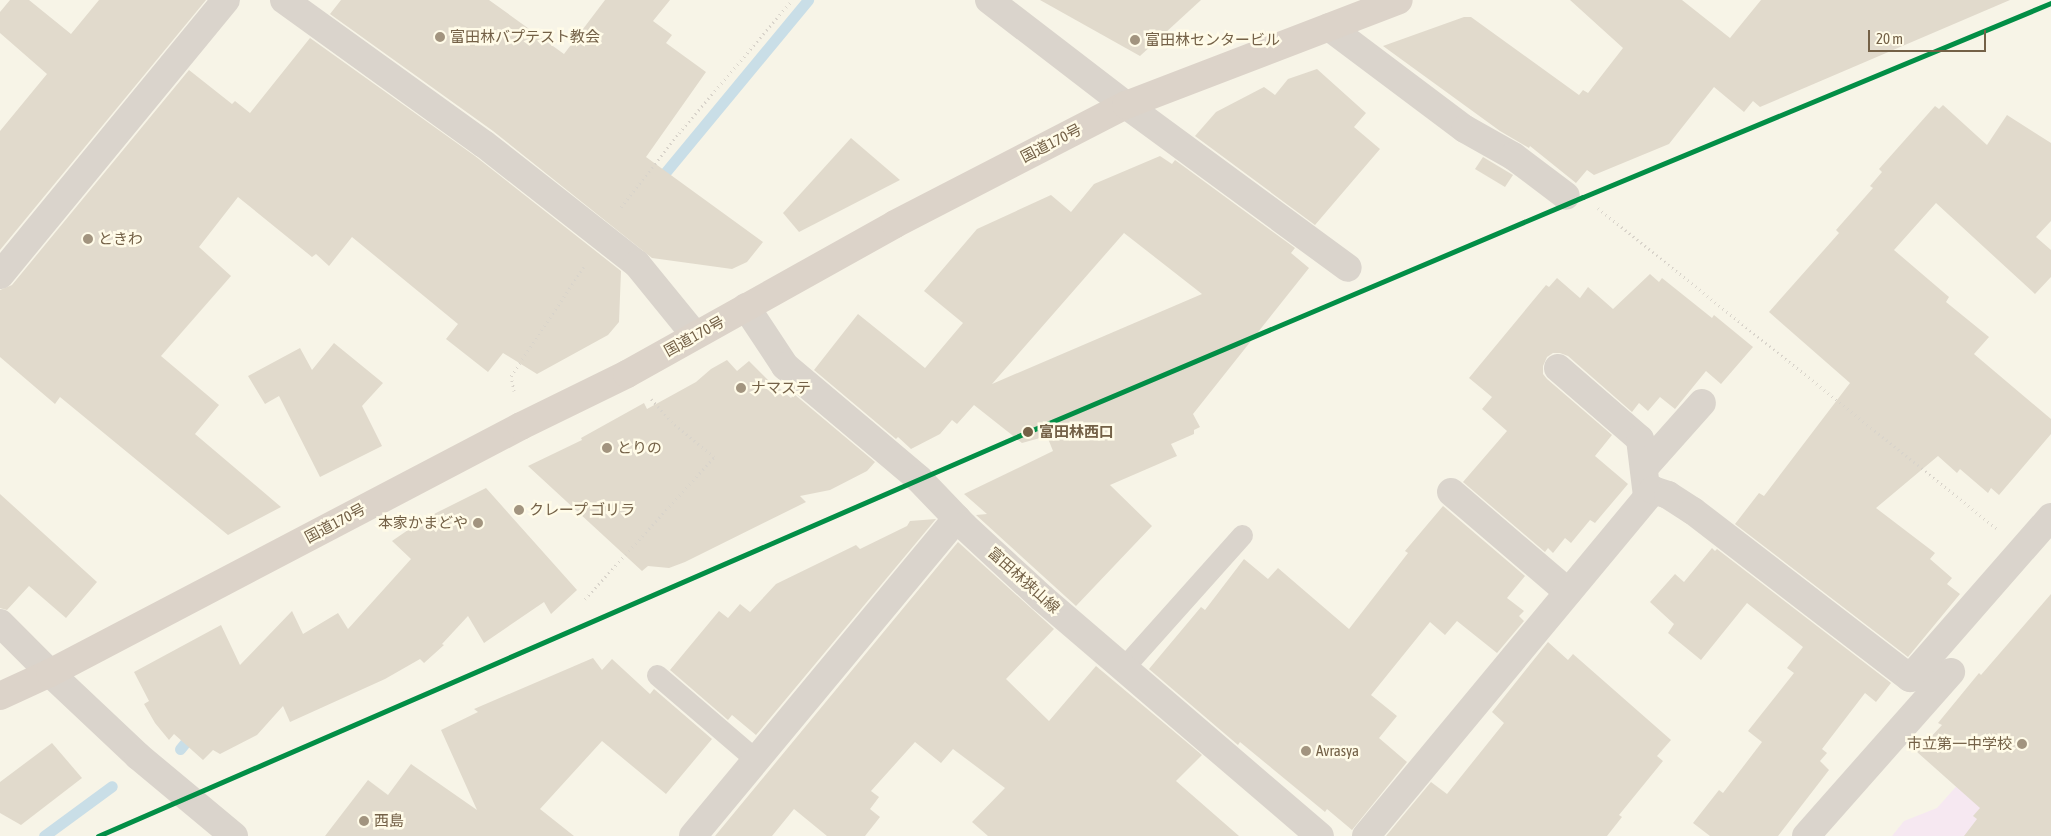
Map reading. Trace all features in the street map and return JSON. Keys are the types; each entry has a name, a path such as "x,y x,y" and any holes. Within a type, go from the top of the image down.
{"highway":[{"name":"国道170号","path":"0,696 50,673 521,426 627,374 895,224 1126,104 1399,0"}],"street":[{"path":"0,275 226,0"},
{"path":"989,0 1348,268"},
{"path":"288,1 484,144 637,264 695,335"},
{"path":"1329,27 1465,129 1513,156 1566,196"},
{"name":"富田林狭山線","path":"746,307 785,366 919,479 956,518 1042,598 1320,836"},
{"path":"1558,368 1640,439 1648,496"},
{"path":"1644,468 1702,404"},
{"path":"1366,836 1653,490 1668,495 1693,511 1910,678 2051,517"},
{"path":"1451,492 1568,592"},
{"path":"693,836 956,518"},
{"path":"0,623 138,756 232,835"},
{"path":"1806,836 1951,672"}],"lane":[{"path":"1124,667 1242,535"},
{"path":"657,675 755,759"}],"path":[{"path":"521,426 511,376 595,250 600,235 679,133 792,0"},
{"path":"1619,223 2023,549"},
{"path":"586,599 714,457 672,422 627,374"}],"shaded area":[{"name":"市立第一中学校","path":"2051,680 2051,836 1892,836 1904,821 1937,808"}],"building":[{"path":"10,0 29,0 71,34 99,0 206,0 0,250 0,131 47,74 0,33 0,12"},
{"path":"341,0 489,0 564,54 605,0 670,0 653,21 672,35 666,43 706,72 646,157 763,242 747,262 732,269 652,258 493,131 330,14"},
{"name":"富田林センタービル","path":"1040,0 1201,0 1140,56"},
{"path":"1570,0 1682,0 1730,38 1761,0 2010,0 1760,107 1753,101 1744,112 1714,87 1669,144 1594,175 1587,170 1576,183 1530,146 1529,148 1500,131 1383,46 1464,17 1471,17 1579,95 1583,90 1588,93 1623,48"},
{"path":"310,38 475,156 621,271 619,322 608,335 537,374 503,353 488,372 446,339 458,324 352,237 329,266 316,254 312,257 238,197 199,247 231,276 161,356 219,405 195,434 281,507 228,535 60,397 55,404 0,357 0,290 12,285 189,70 232,104 235,101 250,113"},
{"path":"1317,69 1366,113 1354,127 1380,149 1315,225 1195,136 1216,112 1264,87 1275,95 1288,79"},
{"path":"1943,105 1987,145 2007,115 2051,143 2051,221 2036,237 2051,250 2051,277 2035,294 1936,203 1894,250 1949,297 1946,302 1989,337 1974,354 2051,419 2051,434 1999,495 1991,488 1988,493 1960,469 1957,473 1938,456 1876,508 1935,553 1930,559 1952,578 1947,584 1960,594 1908,657 1735,524 1759,493 1764,496 1850,383 1769,312 1839,233 1836,230 1873,188 1870,186 1882,172 1879,169 1935,106 1939,109"},
{"path":"851,138 900,180 799,232 783,213"},
{"path":"1160,156 1172,164 1175,160 1295,248 1291,253 1309,268 1193,414 1200,427 1194,430 1194,434 1171,444 1177,456 1110,485 1152,526 1076,606 976,515 987,514 964,494 1053,451 1047,436 1022,443 974,405 957,424 952,420 940,434 911,449 898,437 896,439 814,370 858,314 925,368 963,323 924,291 977,229 1051,195 1071,212 1094,184","holes":["1124,233 1202,294 992,384"]},
{"path":"1483,157 1513,175 1505,187 1475,169"},
{"path":"1650,274 1659,282 1662,278 1712,318 1714,315 1753,347 1721,384 1706,371 1675,409 1660,397 1648,411 1639,403 1632,412 1568,356 1553,353 1547,357 1543,366 1543,374 1547,379 1612,435 1595,456 1628,484 1595,523 1590,520 1571,543 1565,538 1553,553 1548,548 1545,552 1463,482 1507,431 1482,409 1492,397 1469,378 1546,285 1549,287 1557,278 1580,298 1588,287 1613,309"},
{"path":"334,343 383,383 362,406 382,446 320,477 279,396 265,404 248,376 300,348 312,370"},
{"path":"727,360 737,371 749,361 776,388 777,386 791,398 794,394 875,462 867,471 830,490 800,496 806,502 685,562 669,568 648,566 642,571 528,466 582,440 581,438 644,403 647,409 696,382 711,369"},
{"path":"486,488 577,590 551,614 544,602 484,643 468,616 442,644 444,645 424,663 420,659 385,679 290,722 283,706 257,735 220,754 213,750 203,760 174,734 169,740 155,723 144,704 149,701 134,672 221,625 240,665 292,611 303,634 338,613 348,629 411,559 392,541 424,519"},
{"path":"0,494 97,582 66,618 29,586 7,610 0,608"},
{"path":"1443,506 1525,576 1507,598 1524,611 1519,616 1524,621 1497,653 1457,621 1445,635 1430,622 1371,695 1397,716 1379,738 1407,762 1352,830 1327,809 1325,812 1240,742 1238,745 1149,669 1201,607 1205,610 1244,559 1268,579 1278,568 1349,629 1408,553 1405,551"},
{"path":"936,519 756,735 732,715 728,720 670,670 719,611 728,618 740,604 750,612 776,584 856,545 860,549 907,526 910,521"},
{"path":"958,542 1054,629 1006,679 1049,721 1096,666 1202,755 1176,781 1239,836 988,836 972,822 1005,788 953,749 941,763 915,742 871,791 879,797 870,809 880,817 865,836 827,836 794,809 772,836 715,836"},
{"path":"1712,548 1715,551 1717,549 1891,683 1876,702 1865,693 1822,749 1827,753 1820,761 1829,770 1778,836 1710,836 1693,823 1719,790 1723,793 1762,742 1748,731 1794,673 1787,668 1803,647 1747,603 1701,660 1668,633 1674,624 1650,602 1675,574 1684,582"},
{"path":"2051,594 2051,836 1964,836 1977,819 1973,816 1980,808 1917,752 1942,725 1938,723 1979,673 1981,675"},
{"path":"1548,642 1568,660 1573,654 1671,740 1657,756 1663,761 1619,815 1622,817 1607,836 1386,836 1431,782 1447,794 1504,723 1492,712"},
{"path":"593,658 602,670 612,659 650,694 654,689 712,739 666,794 602,741 540,809 574,836 325,836 368,780 388,795 411,764 477,810 441,730 478,712 474,709"},
{"path":"52,743 82,778 21,825 0,813 0,782"}],"waterway":[{"path":"659,180 808,0"},
{"path":"180,749 193,733"},
{"path":"44,836 112,786"}],"transit line":[{"path":"98,836 1030,431 1583,197 2051,3"}],"place":[{"name":"富田林バプテスト教会","path":"440,37"},
{"name":"富田林センタービル","path":"1135,40"},
{"name":"ときわ","path":"88,239"},
{"name":"ナマステ","path":"741,388"},
{"name":"富田林西口","path":"1028,432"},
{"name":"とりの","path":"607,448"},
{"name":"クレープ ゴリラ","path":"519,510"},
{"name":"本家かまどや","path":"478,523"},
{"name":"市立第一中学校","path":"2022,744"},
{"name":"Avrasya","path":"1306,751"},
{"name":"西島","path":"364,821"}]}
